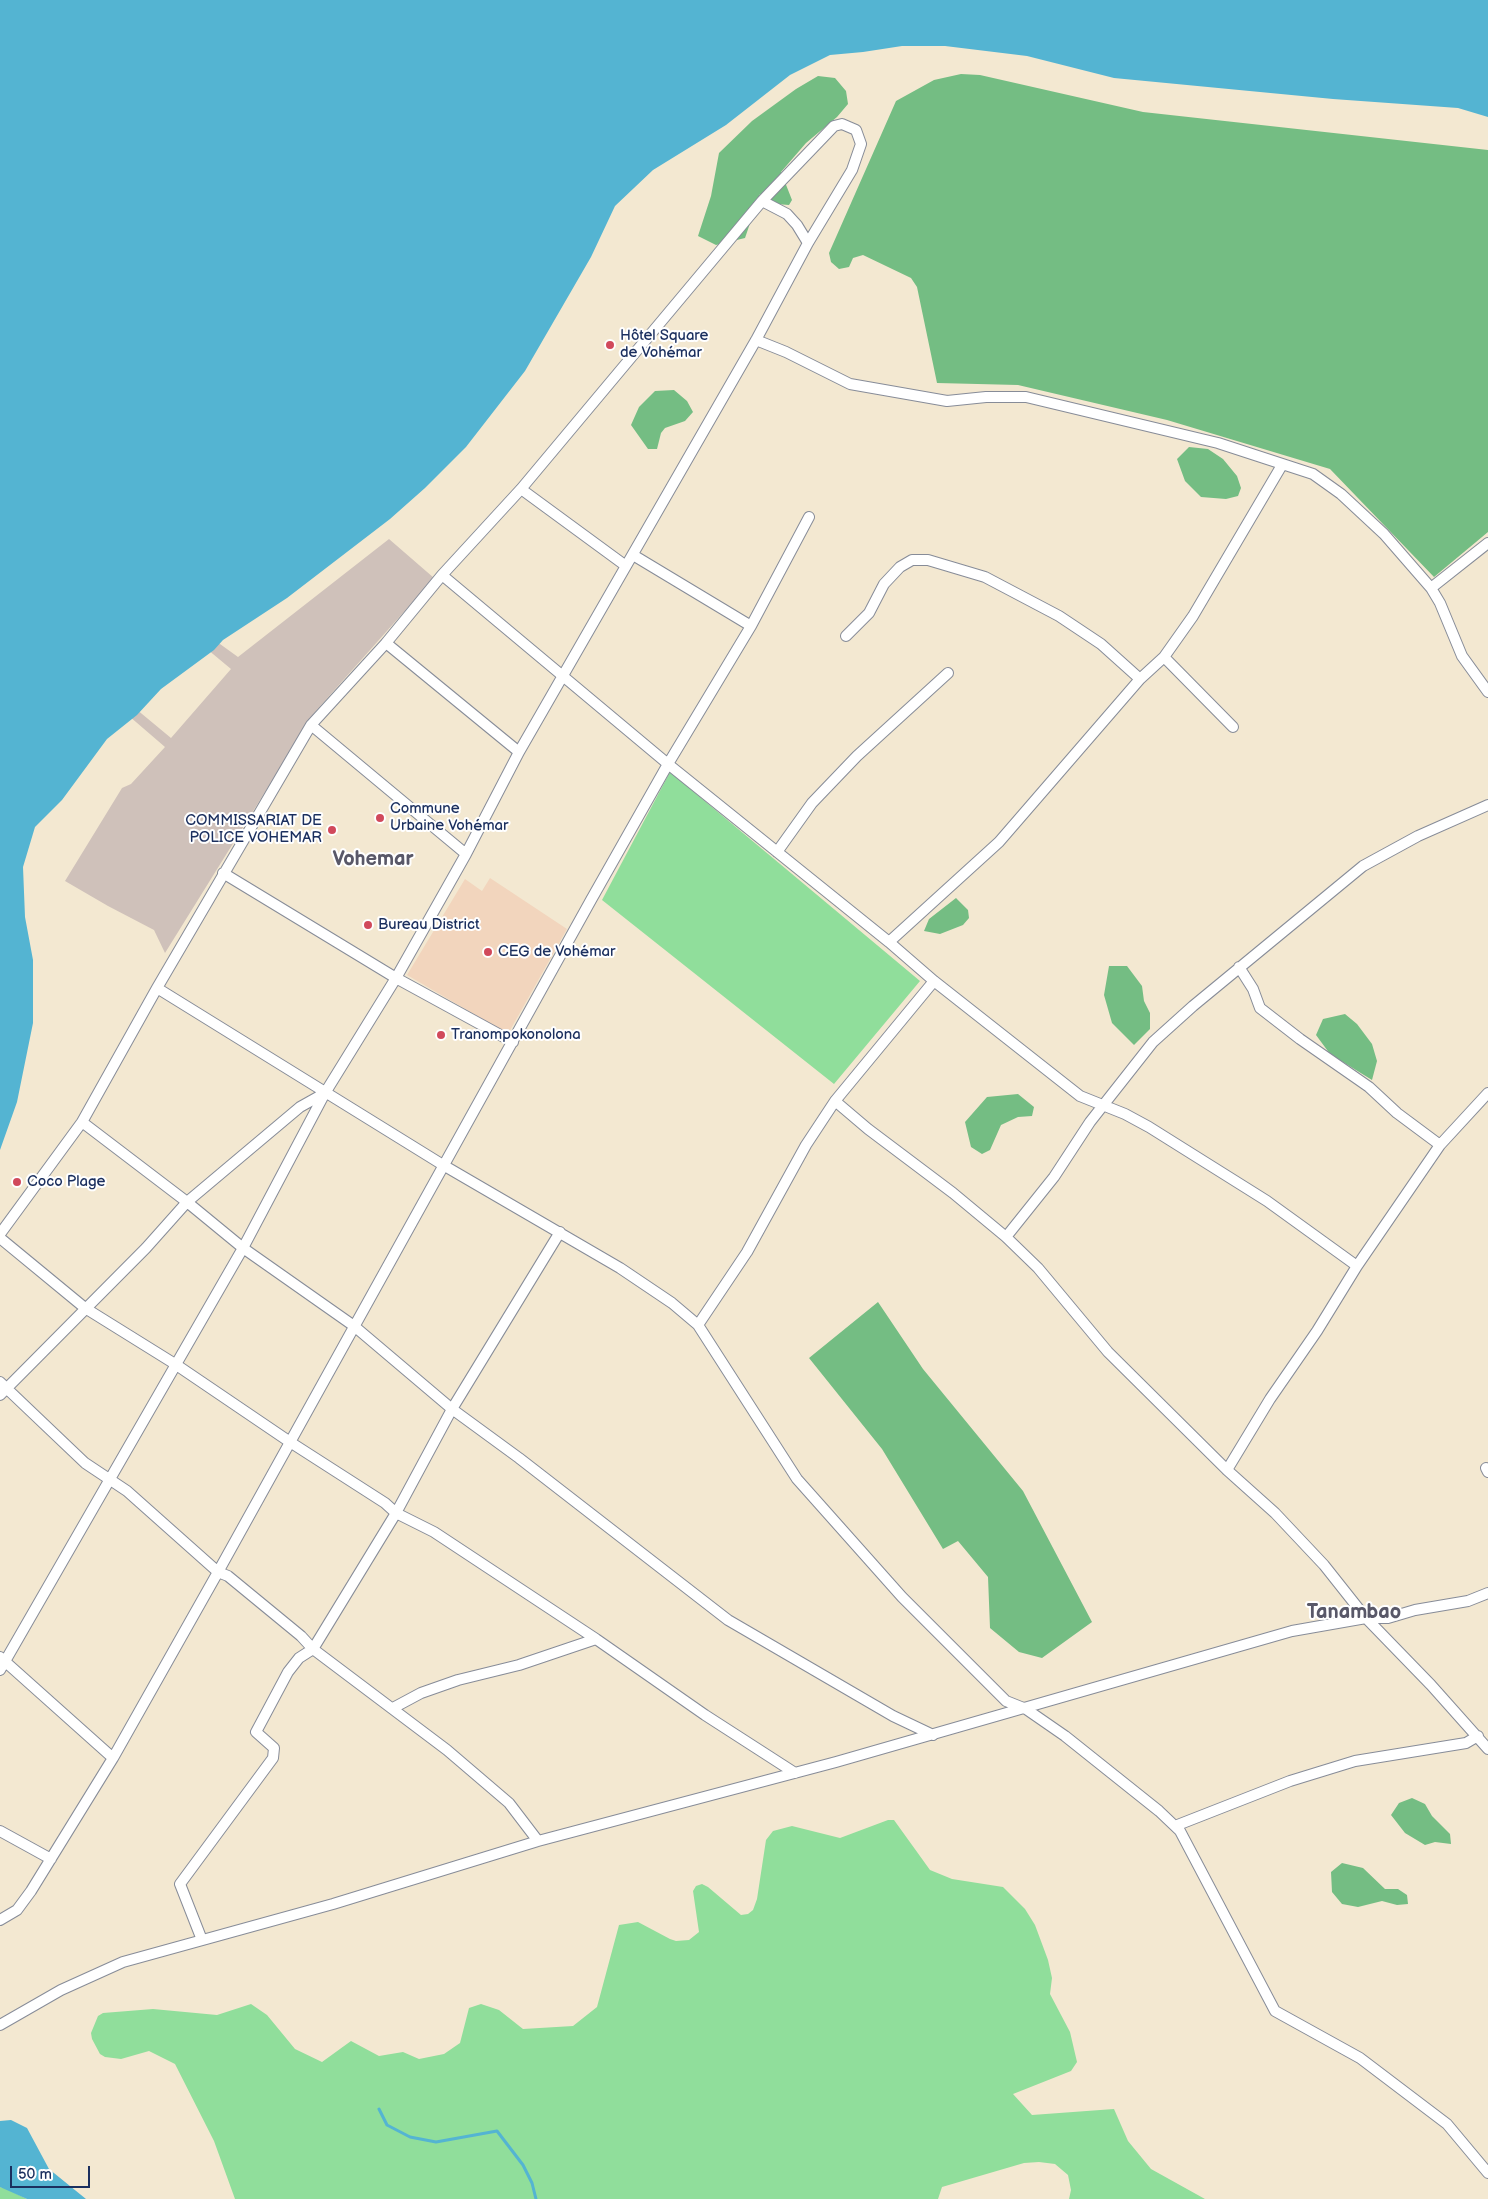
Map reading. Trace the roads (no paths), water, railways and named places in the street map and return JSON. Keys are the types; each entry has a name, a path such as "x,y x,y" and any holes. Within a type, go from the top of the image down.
{"street":[{"path":"113,1758 2,1662 109,1478 175,1364 242,1248 326,1093 396,978 466,854 518,752 756,340 808,243 852,170 861,144 856,130 842,124 834,126 762,201 521,488 442,575 386,643 310,725 223,873 82,1122 0,1236 85,1308 175,1364 290,1442 385,1502 396,1513 434,1532 795,1773"},
{"path":"762,201 787,214 797,225 808,243"},
{"path":"756,340 786,352 850,384 947,401 986,397 1026,397 1218,444 1313,474 1340,494 1384,534 1431,588 1440,603 1462,656 1488,692"},
{"path":"889,942 999,842 1140,678 1164,657 1193,616 1282,465"},
{"path":"521,488 626,566"},
{"path":"0,1920 17,1910 51,1860 113,1758 668,764 751,626 809,517"},
{"path":"1431,588 1488,543"},
{"path":"633,555 751,626"},
{"path":"846,636 869,613 884,584 900,567 912,560 928,560 985,577 1059,616 1101,644 1140,678"},
{"path":"442,575 668,764 889,942 934,982 1080,1096 1125,1114 1149,1127 1250,1191 1357,1266"},
{"path":"386,643 518,752"},
{"path":"1164,657 1233,727"},
{"path":"777,852 812,803 857,756 948,673"},
{"path":"310,725 466,854"},
{"path":"1006,1237 1054,1177 1090,1122 1153,1042 1239,967 1363,866 1418,836 1488,805"},
{"path":"223,873 396,978 513,1042"},
{"path":"1239,967 1253,989 1260,1008 1300,1039 1369,1087 1397,1113 1440,1145"},
{"path":"698,1325 747,1252 806,1145 835,1101 934,982"},
{"path":"157,988 443,1165 620,1268 672,1303 698,1325 797,1479 902,1596 1006,1701 1026,1709 1065,1736 1176,1826 1275,2011 1360,2058 1404,2091 1447,2124 1488,2173"},
{"path":"326,1093 300,1107 187,1202 146,1248 2,1388 85,1463 127,1491 218,1572 228,1576 301,1636 313,1649 447,1750 509,1803 538,1841"},
{"path":"1227,1470 1270,1399 1317,1331 1357,1266 1440,1145 1488,1093"},
{"path":"835,1101 868,1129 953,1193 1006,1237 1038,1268 1108,1352 1227,1470 1275,1513 1318,1558 1366,1618 1478,1736 1488,1749"},
{"path":"82,1122 187,1202 242,1248 354,1326 452,1409 519,1458 728,1620 893,1716 933,1735"},
{"path":"202,1940 180,1884 273,1758 274,1748 256,1732 288,1672 299,1658 313,1649 396,1513 452,1409 560,1232"},
{"path":"0,2025 60,1990 123,1962 333,1904 538,1841 933,1735 1292,1631 1366,1618 1388,1618 1415,1610 1468,1601 1488,1592"},
{"path":"393,1708 422,1693 458,1680 519,1665 596,1639"},
{"path":"1176,1826 1290,1781 1355,1761 1466,1743 1478,1736"},
{"path":"0,1831 51,1860"}],"water":[{"path":"0,0 1488,0 1488,117 1458,108 1333,99 1114,78 1027,56 945,46 902,46 830,55 790,75 726,125 653,170 615,206 591,257 525,371 466,447 425,488 390,519 287,598 223,640 214,650 161,689 137,715 107,739 62,800 35,827 23,867 25,917 33,960 33,1023 17,1102 0,1150"},
{"path":"11,2120 27,2128 49,2169 86,2199 27,2199 0,2187 0,2121"}],"waterway":[{"path":"379,2109 387,2125 410,2137 436,2142 497,2131 523,2165 532,2183 536,2199"}],"place":[{"name":"Hôtel Square de Vohémar","path":"610,345"},
{"name":"Commune Urbaine Vohémar","path":"380,818"},
{"name":"COMMISSARIAT DE POLICE VOHEMAR","path":"332,830"},
{"name":"Bureau District","path":"368,925"},
{"name":"CEG de Vohémar","path":"488,952"},
{"name":"Tranompokonolona","path":"441,1035"},
{"name":"Coco Plage","path":"17,1182"}],"district":[{"name":"Vohemar","path":"373,860"},
{"name":"Tanambao","path":"1354,1613"}]}
